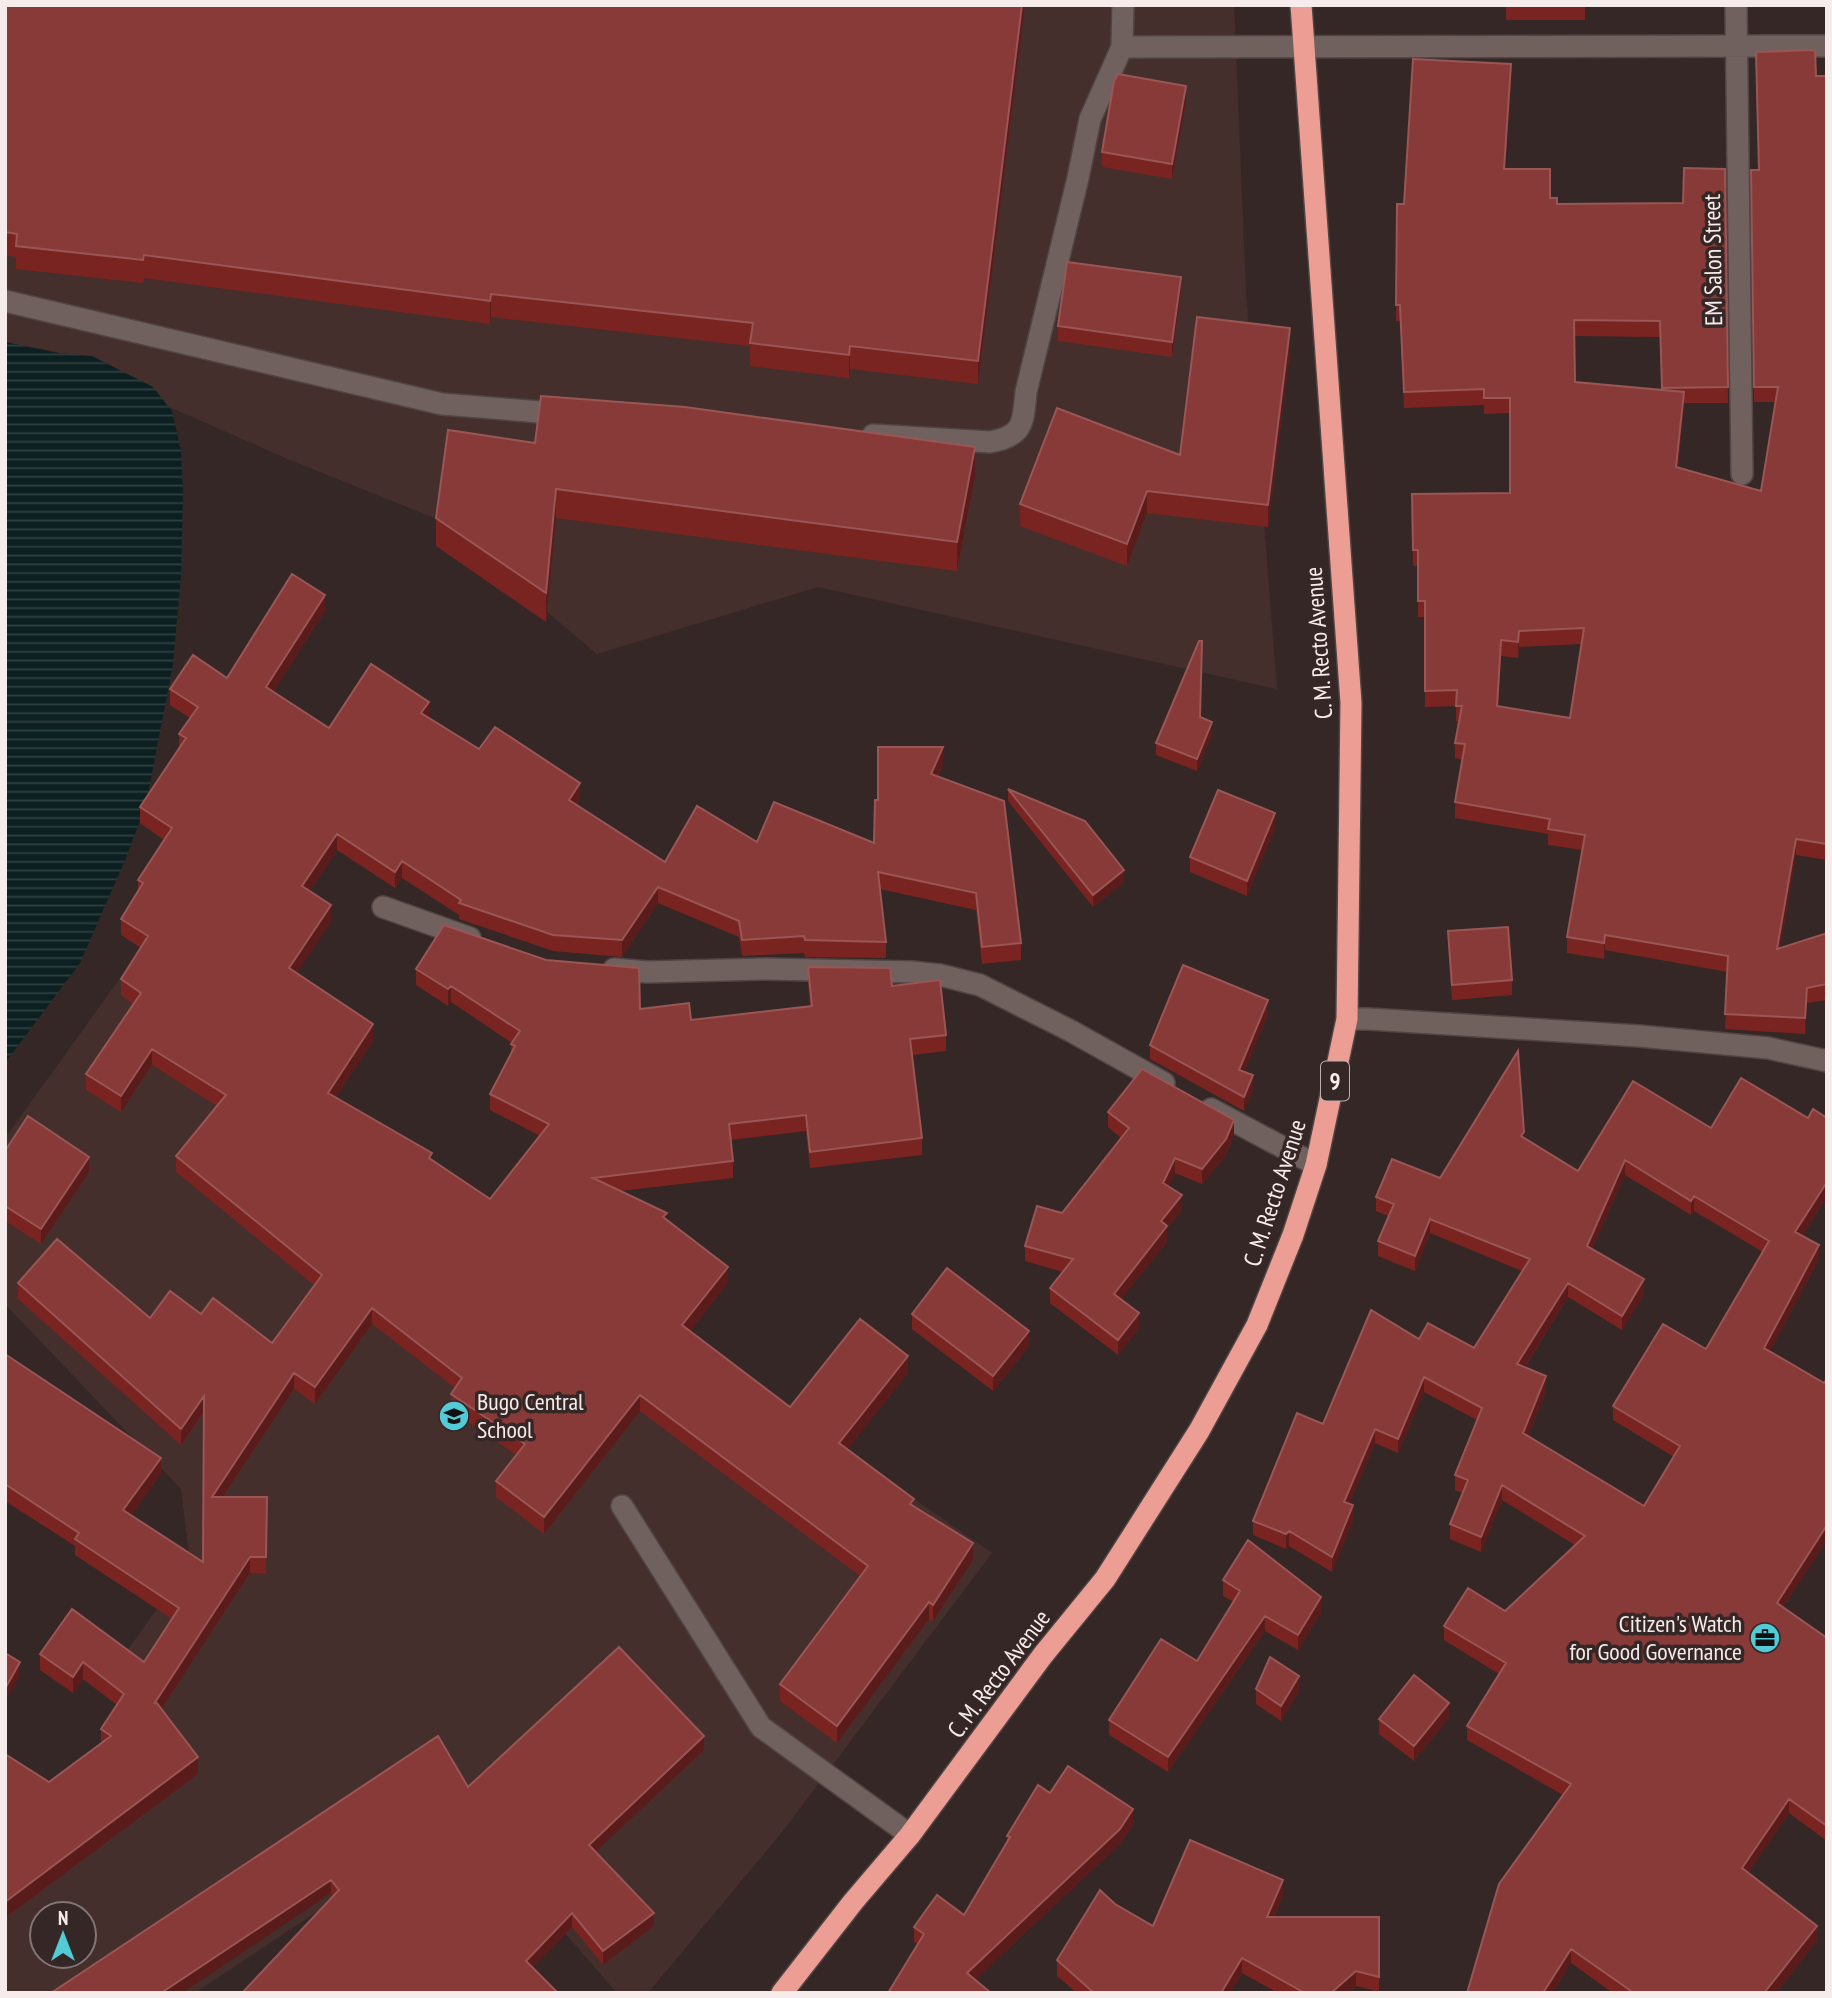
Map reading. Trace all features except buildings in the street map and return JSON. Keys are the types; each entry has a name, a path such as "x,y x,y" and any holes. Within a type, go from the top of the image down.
{"highway":[{"name":"C. M. Recto Avenue","path":"782,1993 853,1902 910,1835 1043,1656 1105,1579 1199,1431 1257,1325 1293,1235 1316,1165 1347,1019 1351,703 1301,5"}],"street":[{"path":"852,434 990,442 1007,439 1018,431 1090,119 1122,47 1123,5"},
{"name":"EM Salon Street","path":"1736,5 1742,474"},
{"path":"1122,47 1827,46"},
{"path":"5,302 442,404 591,416"},
{"path":"383,907 493,946"},
{"path":"592,968 647,972 766,969 912,972 940,975 979,985 1071,1031 1316,1165"},
{"path":"1347,1019 1639,1036 1768,1048 1827,1061"},
{"path":"622,1506 761,1727 910,1835"}],"shaded area":[{"path":"5,5 1234,5 1246,293 1277,689 818,587 597,654 437,519 290,460 110,381 57,352 5,342"},
{"path":"5,342 58,353 92,356 153,387 172,411 181,451 183,491 181,576 173,664 146,805 80,963 5,1063"},
{"name":"Bugo Central School","path":"126,970 368,1133 691,1344 992,1553 783,1831 648,1993 617,1993 462,1815 195,1993 5,1993 5,1822 161,1700 127,1651 190,1562 181,1489 5,1304 5,1138"}],"place":[{"name":"Bugo Central School","path":"454,1416"},
{"name":"Citizen's Watch for Good Governance","path":"1765,1638"}]}
